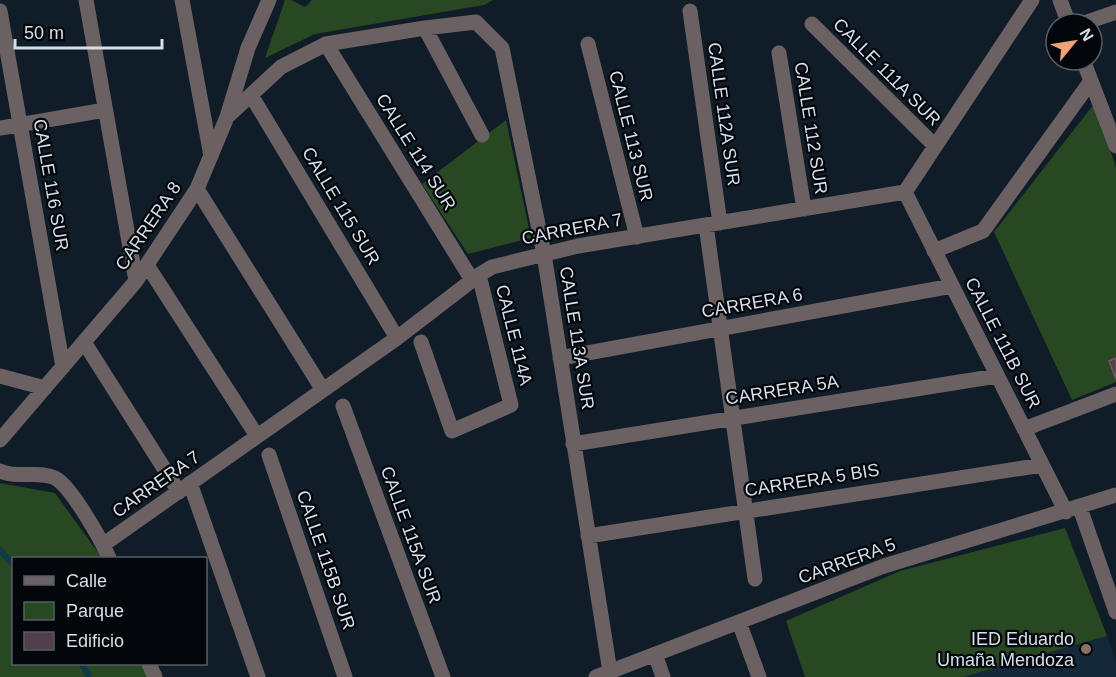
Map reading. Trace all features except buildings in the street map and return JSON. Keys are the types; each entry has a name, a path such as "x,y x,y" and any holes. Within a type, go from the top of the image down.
{"street":[{"path":"86,0 136,281"},
{"path":"182,0 211,157"},
{"path":"905,192 1032,0"},
{"name":"CARRERA 8","path":"0,440 136,281 197,189 227,117 248,48 267,2"},
{"name":"CALLE 116 SUR","path":"0,10 63,367"},
{"name":"CALLE 112A SUR","path":"690,11 713,224 720,328 755,579"},
{"name":"CALLE 113A SUR","path":"425,28 476,22 502,48 544,254 588,536 603,674"},
{"name":"CALLE 111A SUR","path":"812,24 935,146"},
{"path":"227,117 281,67 326,44 425,28 482,135"},
{"name":"CALLE 114 SUR","path":"326,44 476,277"},
{"name":"CALLE 113 SUR","path":"588,44 637,237"},
{"name":"CALLE 112 SUR","path":"779,52 804,209"},
{"path":"1088,72 1110,113 1116,146"},
{"path":"934,251 983,231 1091,81"},
{"name":"CALLE 115 SUR","path":"251,95 397,338"},
{"path":"0,128 105,110"},
{"path":"197,189 323,390"},
{"name":"CARRERA 7","path":"106,551 184,488 397,338 492,267 544,254 637,237 905,192"},
{"name":"CALLE 111B SUR","path":"905,192 1042,465 1073,510 1116,612"},
{"path":"147,265 257,436"},
{"name":"CALLE 114A","path":"421,342 453,431 511,405 476,277"},
{"name":"CARRERA 6","path":"560,358 952,286"},
{"path":"84,342 184,488 258,677"},
{"path":"0,375 45,388"},
{"name":"CARRERA 5A","path":"573,444 997,376"},
{"path":"1024,429 1116,394"},
{"name":"CALLE 115A SUR","path":"344,406 443,677"},
{"name":"CALLE 115B SUR","path":"269,455 345,677"},
{"name":"CARRERA 5 BIS","path":"588,536 1042,465"},
{"path":"0,471 10,475 24,474 54,478 64,485 106,551"},
{"name":"CARRERA 5","path":"603,674 884,566 1116,495"},
{"path":"739,622 759,677"},
{"path":"655,654 663,677"}],"shaded area":[{"name":"IED Eduardo Umaña Mendoza","path":"1107,636 1116,662 1116,677 963,677"}],"green space":[{"path":"285,0 291,0 305,7 312,0 493,0 484,5 315,34 265,58"},
{"path":"1094,104 1116,167 1116,382 1072,400 994,232"},
{"path":"506,120 531,238 468,254 422,184"},
{"path":"0,483 55,493 101,557 12,557 12,665 142,665 147,677 0,677"},
{"path":"1065,528 1107,636 963,677 805,677 786,621 900,571"}],"waterway":[{"path":"0,550 12,563"},
{"path":"83,665 89,677"}],"place":[{"name":"IED Eduardo Umaña Mendoza","path":"1086,649"}]}
